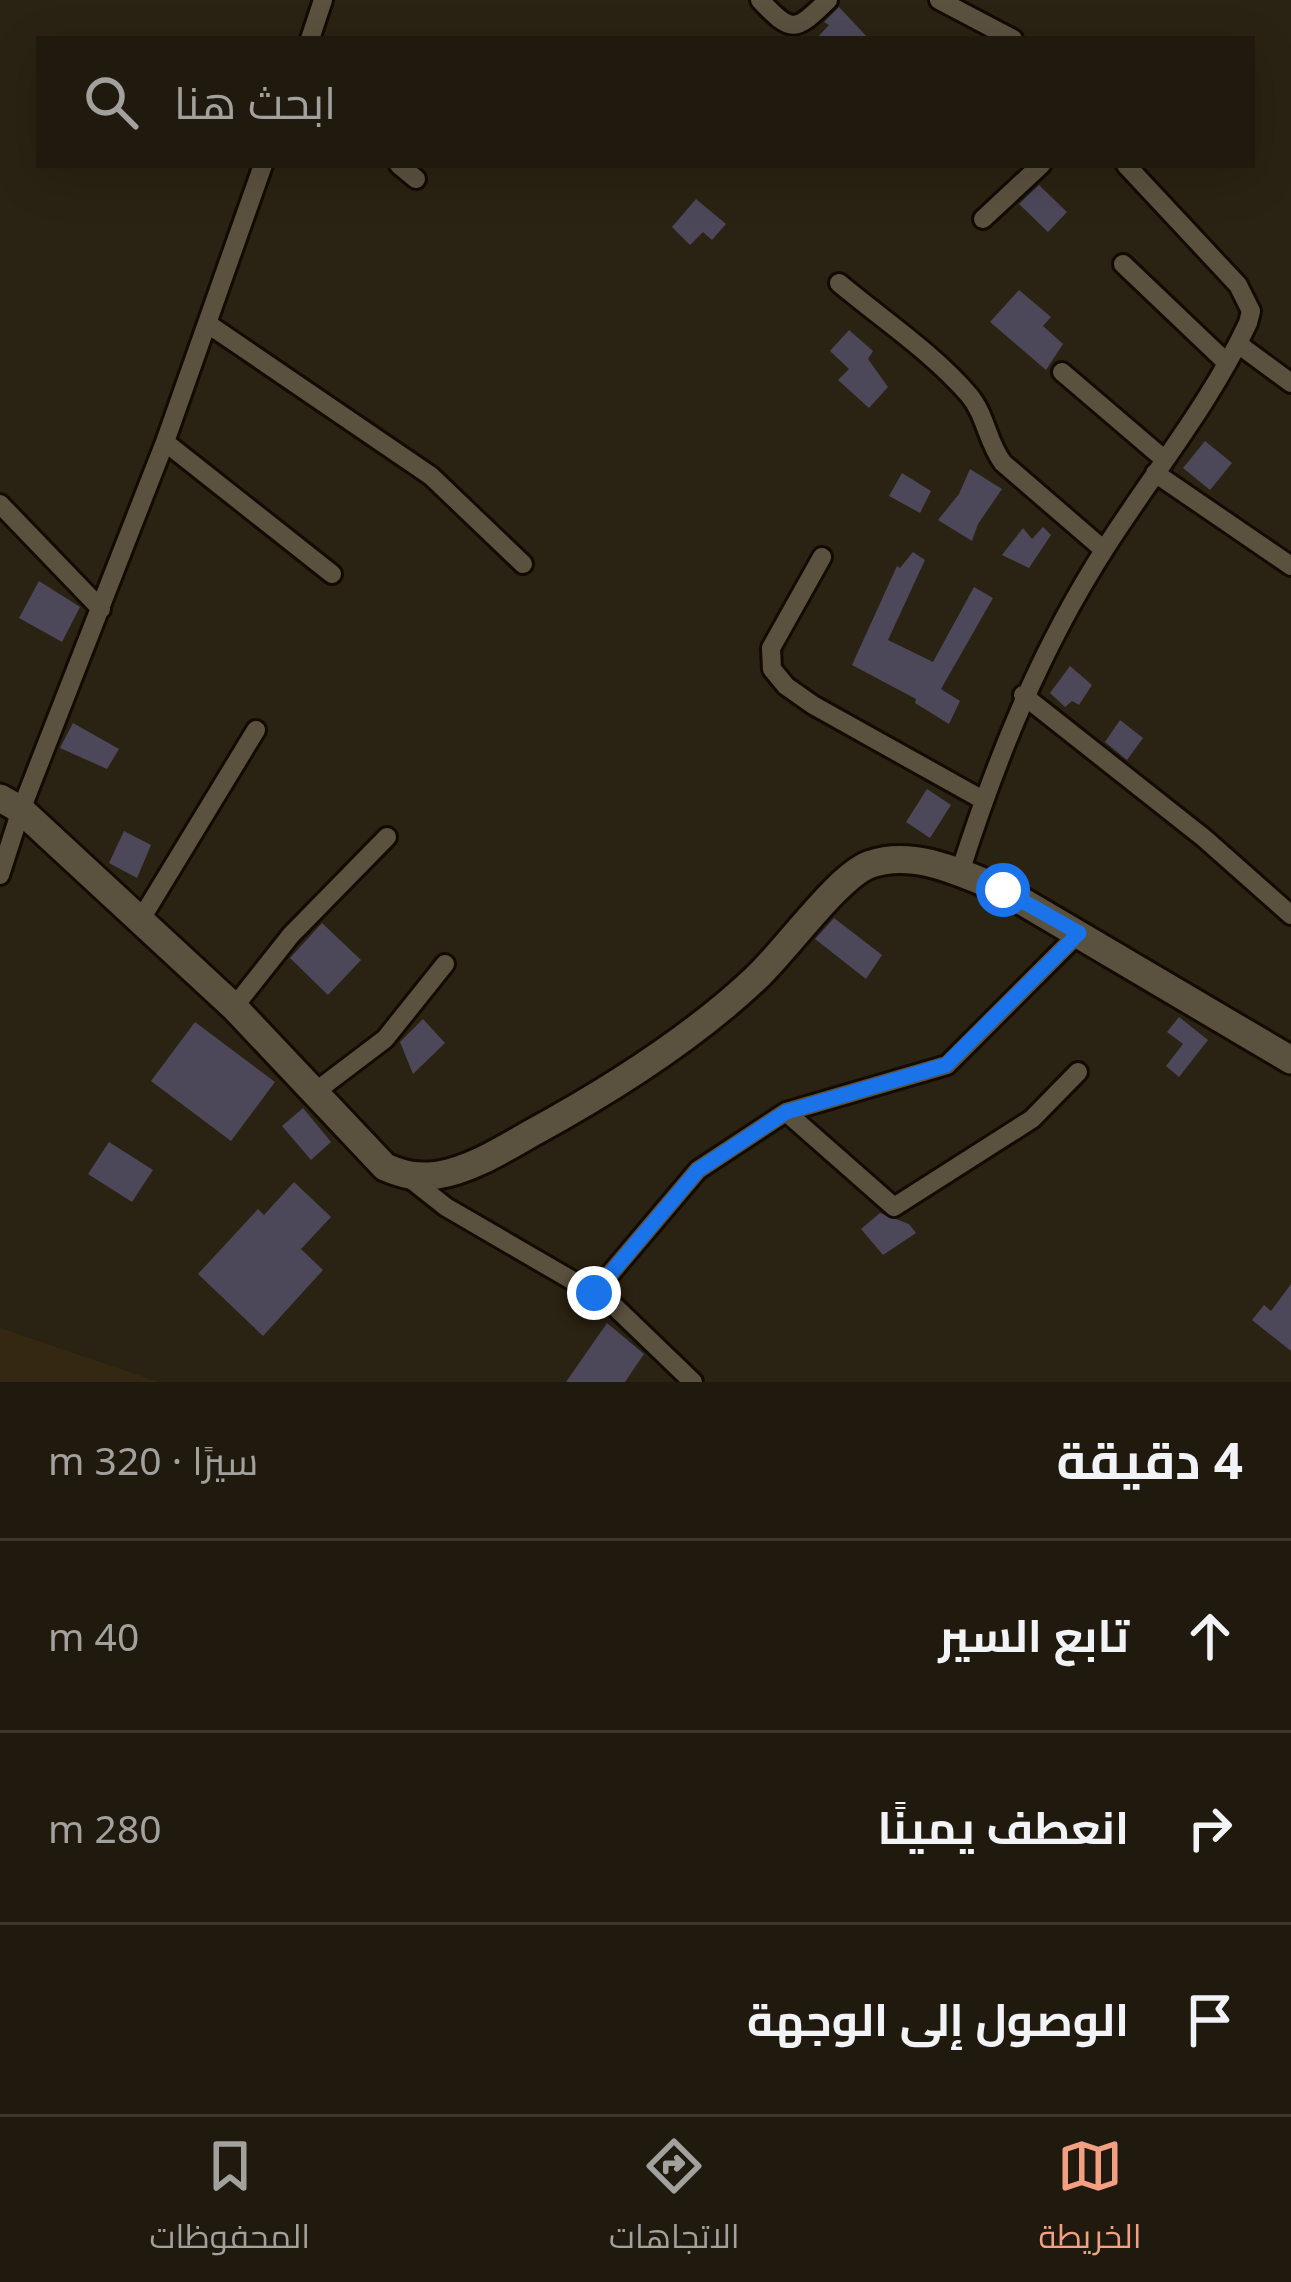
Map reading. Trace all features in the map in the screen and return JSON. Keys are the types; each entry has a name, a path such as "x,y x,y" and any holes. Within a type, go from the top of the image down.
{"street":[{"path":"311,36 322,0"},
{"path":"760,0 798,33 828,0"},
{"path":"939,0 1006,36"},
{"path":"0,875 10,804 101,609 262,168"},
{"path":"403,168 416,179"},
{"path":"983,219 1038,168"},
{"path":"959,872 1023,695 1104,550 1207,402 1251,311 1246,297 1129,168"},
{"path":"1124,264 1227,363"},
{"path":"839,283 954,380 980,411 993,450 1003,463 1104,550"},
{"path":"208,324 431,476 524,564"},
{"path":"1238,344 1291,382"},
{"path":"1062,371 1160,467 1291,566"},
{"path":"165,442 332,574"},
{"path":"0,504 101,609"},
{"path":"822,557 771,648 769,660 776,676 812,705 982,800"},
{"path":"1023,695 1204,838 1291,915"},
{"path":"141,919 256,730"},
{"path":"10,804 234,1007 385,1167 594,1293 654,1341 693,1382"},
{"path":"234,1007 291,935 387,836"},
{"path":"408,1177 465,1167 594,1100 710,1019 758,977 866,865 899,858 959,872 1003,890 1291,1060"},
{"path":"594,1293 698,1170 786,1112 946,1065 1079,933"},
{"path":"315,1092 385,1039 445,964"},
{"path":"786,1112 894,1207 1032,1119 1078,1072"}],"shaded area":[{"path":"0,1328 159,1382 0,1382"}],"building":[{"path":"839,7 866,36 819,36 829,25 824,22"},
{"path":"1039,185 1067,212 1048,232 1019,204"},
{"path":"696,199 726,224 712,240 703,232 690,245 672,227"},
{"path":"1019,290 1051,317 1043,326 1063,344 1046,370 990,322"},
{"path":"849,330 873,351 868,359 888,387 869,408 838,380 849,369 830,351"},
{"path":"1205,441 1232,463 1210,490 1183,468"},
{"path":"970,469 1002,489 972,541 938,520 959,494"},
{"path":"902,473 931,491 920,513 889,496"},
{"path":"1043,527 1051,535 1029,568 1002,555 1023,528 1032,539"},
{"path":"913,552 925,560 888,640 933,662 974,587 993,598 941,689 960,701 949,724 915,703 916,699 852,665 897,566"},
{"path":"39,581 80,607 62,642 19,618"},
{"path":"1070,666 1092,685 1079,705 1072,701 1065,707 1050,693"},
{"path":"1120,720 1143,738 1127,760 1105,742"},
{"path":"73,723 119,749 107,769 60,748"},
{"path":"927,789 951,805 930,838 906,822"},
{"path":"124,831 151,845 137,878 109,863"},
{"path":"834,918 882,955 866,979 815,939"},
{"path":"322,923 361,960 328,995 290,958"},
{"path":"1179,1017 1208,1040 1179,1077 1166,1066 1183,1044 1167,1032"},
{"path":"423,1019 445,1043 413,1074 400,1042"},
{"path":"195,1022 275,1082 231,1141 151,1081"},
{"path":"303,1108 331,1142 311,1160 282,1126"},
{"path":"109,1142 153,1170 132,1202 88,1174"},
{"path":"294,1182 331,1217 301,1249 323,1270 263,1336 198,1274 258,1209 264,1215"},
{"path":"880,1213 909,1224 916,1233 883,1255 861,1229"},
{"path":"1291,1284 1291,1351 1252,1320 1264,1305 1271,1311"},
{"path":"607,1323 644,1354 625,1382 566,1382"}],"route":[{"path":"594,1293 698,1170 786,1112 946,1065 1079,933 1003,890"}]}
